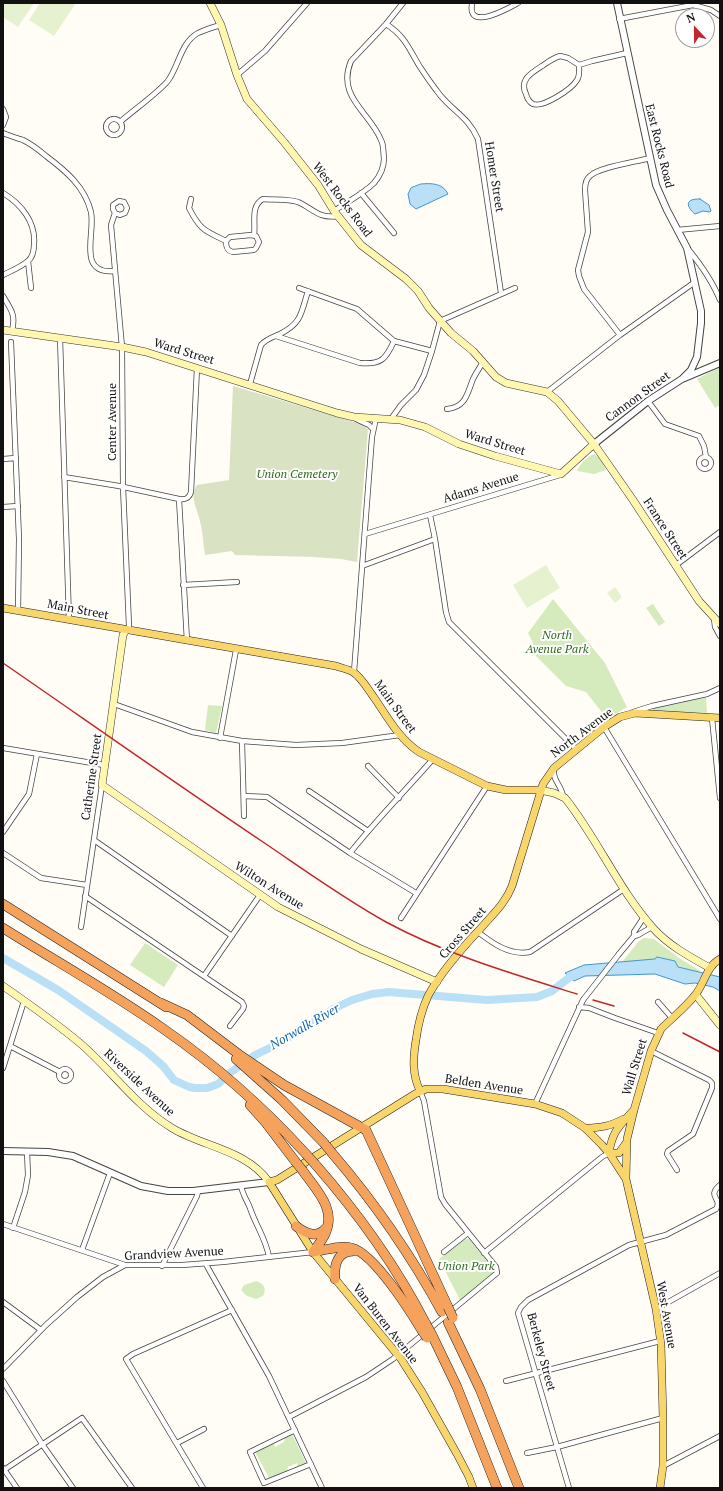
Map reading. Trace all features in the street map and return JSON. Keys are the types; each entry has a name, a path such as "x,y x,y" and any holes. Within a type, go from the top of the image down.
{"highway":[{"path":"3,904 189,1022 226,1048 300,1093 361,1126 368,1134 450,1320 492,1419 519,1488"},
{"path":"3,928 139,1012 206,1060 276,1122 315,1164 347,1202 374,1238 404,1285 429,1337 451,1373 498,1488"},
{"path":"226,1048 260,1079 324,1143 386,1221 445,1309"},
{"path":"239,1090 295,1161 326,1204 329,1214 329,1224 325,1236 312,1252"},
{"path":"296,1226 304,1232 316,1234 324,1231 329,1224"},
{"path":"312,1252 342,1247 359,1251 374,1264 424,1327"},
{"path":"335,1279 335,1267 339,1257 348,1251 359,1251"}],"main road":[{"name":"West Rocks Road","path":"210,3 221,25 237,75 248,99 299,160 318,185 336,213 361,245 406,278 418,291 440,321 451,333 472,351 496,377 506,383 547,392"},
{"name":"Ward Street","path":"3,330 122,347 146,352 354,418 400,420 426,428 459,444 488,454 561,474"},
{"path":"547,392 558,401 594,444"},
{"name":"Adams Avenue","path":"561,474 594,444"},
{"name":"France Street","path":"594,444 630,494 699,601 720,624"},
{"name":"Main Street","path":"3,608 236,650 336,666 354,672 366,686 400,735 411,746 433,759 487,786 506,790 540,790 564,797"},
{"name":"Catherine Street","path":"102,786 123,635 126,630"},
{"name":"North Avenue","path":"540,790 554,768 604,728 624,716 635,713 645,713 716,718"},
{"name":"Wilton Avenue","path":"102,786 278,907 334,936 437,982"},
{"name":"Cross Street","path":"420,1091 415,1079 414,1062 417,1034 422,1012 432,989 437,982 478,932 501,907 508,895 540,790"},
{"path":"564,797 624,888 652,927 676,947 709,970"},
{"name":"Wall Street","path":"634,1110 614,1133 611,1140 610,1153 619,1153 624,1147 651,1051 658,1033 696,995 709,970 715,962 720,959"},
{"name":"Riverside Avenue","path":"3,986 81,1044 157,1118 173,1128 242,1158 260,1172 269,1182"},
{"path":"696,995 720,1025"},
{"name":"Belden Avenue","path":"269,1182 277,1180 361,1126 420,1091 429,1088 535,1104 562,1113 585,1128 610,1153"},
{"name":"Wall Street","path":"585,1128 598,1128 612,1125 626,1118"},
{"name":"Wall Street","path":"626,1179 627,1139"},
{"name":"West Avenue","path":"610,1153 626,1179 656,1309 662,1360 663,1466 660,1488"},
{"name":"Van Buren Avenue","path":"269,1182 312,1252 398,1355 422,1392 457,1454 473,1488"}],"street":[{"path":"237,75 265,52 306,3"},
{"path":"254,235 254,215 259,202 263,199 296,201 320,215 329,217 375,182 384,164 382,140 377,131 353,100 349,89 348,68 352,61 403,3"},
{"path":"472,4 471,9 474,14 477,17 483,18 518,3"},
{"name":"East Rocks Road","path":"617,3 619,19 660,196 687,248 701,311 697,357 691,370 682,379"},
{"path":"677,8 693,5 704,8"},
{"path":"619,19 675,8"},
{"name":"Homer Street","path":"386,24 396,31 404,40 440,96 468,122 478,139 501,293"},
{"path":"120,122 166,83 172,76 184,46 191,38 197,33 221,25"},
{"path":"579,65 578,79 573,86 562,94 546,103 533,104 529,100 523,84 530,74 555,57 560,56 568,58 579,65 627,53"},
{"path":"3,109 6,117 3,125"},
{"path":"3,133 25,141 39,150 71,176 80,188 91,212 92,260 97,268 106,272 115,271"},
{"path":"620,336 584,289 579,276 578,270 588,232 585,190 586,184 588,177 600,170 650,158"},
{"path":"3,193 21,208 32,225 34,235 34,247 28,262 3,275"},
{"path":"360,193 394,233"},
{"path":"191,199 189,208 198,224 206,232 226,241"},
{"name":"Center Avenue","path":"115,213 110,225 122,347 123,487 129,626 126,630"},
{"path":"677,230 720,226"},
{"path":"254,235 258,238 259,242 254,250 230,252 226,248 226,241 230,237 254,235"},
{"path":"687,248 701,264 713,282 720,300"},
{"path":"28,262 31,288"},
{"path":"547,392 620,336 695,282"},
{"path":"298,288 357,309 394,341 432,352"},
{"path":"391,419 401,405 416,390 424,375 440,321 515,288"},
{"path":"250,384 261,345 265,341 296,324 308,291"},
{"path":"3,296 13,314 14,320 12,331"},
{"path":"276,336 360,363 368,364 376,363 387,356 394,341"},
{"path":"60,338 69,620"},
{"path":"11,342 20,556 18,611"},
{"path":"447,409 455,408 463,403 474,376 483,362"},
{"name":"Cannon Street","path":"594,444 648,401 682,379 720,363"},
{"path":"64,477 123,487 179,499 187,498 191,492 197,368"},
{"path":"648,401 665,424 699,436 704,446 706,457"},
{"name":"Ward Street","path":"354,418 369,425 373,429"},
{"path":"354,672 373,429 376,418"},
{"path":"3,459 16,458"},
{"name":"Adams Avenue","path":"365,534 561,474"},
{"path":"179,499 183,585 188,641"},
{"path":"3,507 18,506"},
{"path":"430,515 446,612 449,622 577,750"},
{"path":"676,565 720,532"},
{"path":"362,566 435,539"},
{"path":"183,585 237,582"},
{"path":"714,619 715,627 720,636"},
{"path":"220,738 236,650"},
{"path":"624,716 652,706 707,694 720,688"},
{"path":"114,704 192,732 242,741 296,745 342,743 400,735"},
{"path":"716,718 720,798"},
{"path":"604,728 720,919"},
{"path":"242,741 244,816"},
{"path":"3,748 104,765"},
{"path":"3,832 29,794 37,754"},
{"path":"350,853 433,759"},
{"path":"368,766 399,798"},
{"path":"554,768 554,775 563,791 564,797"},
{"name":"Catherine Street","path":"81,927 102,786"},
{"path":"401,918 487,786"},
{"path":"308,791 368,831"},
{"path":"244,796 267,797 350,853 416,893"},
{"path":"94,840 232,936"},
{"path":"3,853 41,878 87,885"},
{"path":"478,932 500,947 514,951 530,952 624,888"},
{"path":"204,976 260,895"},
{"path":"86,896 243,1004 244,1007 230,1026"},
{"path":"535,1104 583,1000 634,936 634,932 644,917"},
{"path":"634,936 652,927"},
{"path":"3,1068 24,1001"},
{"path":"658,1002 672,1018"},
{"path":"579,1007 589,1008 658,1033"},
{"path":"10,1046 60,1072"},
{"path":"651,1051 703,1076 712,1083 712,1088 693,1134 667,1154 677,1170"},
{"path":"289,1416 366,1377 398,1355 497,1273 496,1269 441,1197 424,1101 420,1091"},
{"path":"3,1151 48,1152 73,1156 141,1186 168,1191 198,1191 269,1182"},
{"path":"13,1228 25,1192 28,1175 27,1152"},
{"path":"484,1253 602,1157 610,1153"},
{"path":"82,1250 110,1173"},
{"path":"241,1185 241,1190 250,1208 255,1223 267,1245 269,1257"},
{"name":"Berkeley Street","path":"569,1488 518,1312 528,1300 629,1245 666,1235 716,1209 718,1203 714,1190 720,1186"},
{"path":"162,1266 198,1196 198,1191"},
{"path":"3,1224 124,1265"},
{"path":"444,1252 468,1234"},
{"name":"Grandview Avenue","path":"3,1369 41,1330 91,1285 124,1265 162,1266 206,1264 312,1252"},
{"path":"206,1264 264,1366 322,1488"},
{"path":"656,1309 720,1273"},
{"path":"3,1302 41,1330"},
{"path":"203,1488 126,1359 133,1354 232,1310"},
{"path":"506,1381 660,1340"},
{"path":"3,1381 42,1444 73,1488"},
{"path":"17,1488 4,1469 82,1418 132,1488"},
{"path":"527,1453 557,1447 663,1418"},
{"path":"177,1443 204,1429"},
{"path":"295,1430 250,1452 252,1458 264,1483 311,1464"},
{"path":"663,1466 720,1436"}],"green space":[{"path":"5,3 34,3 18,27 3,17 3,7"},
{"path":"40,3 76,3 54,36 29,20"},
{"path":"720,367 720,405 715,408 697,379"},
{"name":"Union Cemetery","path":"233,386 361,424 368,429 357,562 314,557 235,555 232,551 205,555 201,527 194,502 194,493 197,485 229,480"},
{"path":"594,454 601,459 606,470 594,474 577,471 584,461"},
{"path":"546,565 560,588 527,608 513,585"},
{"path":"615,587 622,597 615,603 607,593"},
{"name":"North Avenue Park","path":"553,599 605,663 627,707 607,719 586,692 566,686 536,656 528,633"},
{"path":"653,604 665,622 659,626 646,608"},
{"path":"706,696 707,713 655,711 651,709"},
{"path":"208,705 222,706 216,733 205,730"},
{"path":"644,938 654,939 700,972 678,967 675,961 657,957 655,959 622,962 638,942"},
{"path":"145,943 178,965 164,987 130,965"},
{"name":"Union Park","path":"465,1239 469,1239 494,1270 493,1274 460,1300 439,1259"},
{"path":"256,1281 263,1285 265,1291 263,1296 256,1299 247,1296 241,1290 244,1285"},
{"path":"292,1434 306,1463 298,1467 297,1463 288,1467 287,1472 269,1478 255,1452 274,1443 275,1447 284,1442 285,1437"}],"water":[{"path":"421,184 436,184 446,190 448,194 416,209 410,204 408,194 411,188"},
{"path":"695,199 700,199 709,205 710,212 703,211 695,214 691,210 688,204 689,202"},
{"path":"657,957 675,961 678,967 720,977 720,991 713,987 695,983 685,984 655,974 585,976 574,981 565,973 584,965 655,959"}],"waterway":[{"name":"Norwalk River","path":"3,958 58,990 146,1051 163,1066 174,1080 189,1087 195,1088 207,1088 218,1084 231,1072 255,1055 278,1044 333,1009 352,1000 372,994 389,992 487,1000 537,997 552,991 570,977 579,973"}],"railway":[{"path":"3,663 230,820 370,913 455,954 577,994"},
{"path":"593,1000 614,1006"},
{"path":"683,1033 720,1052"}]}
